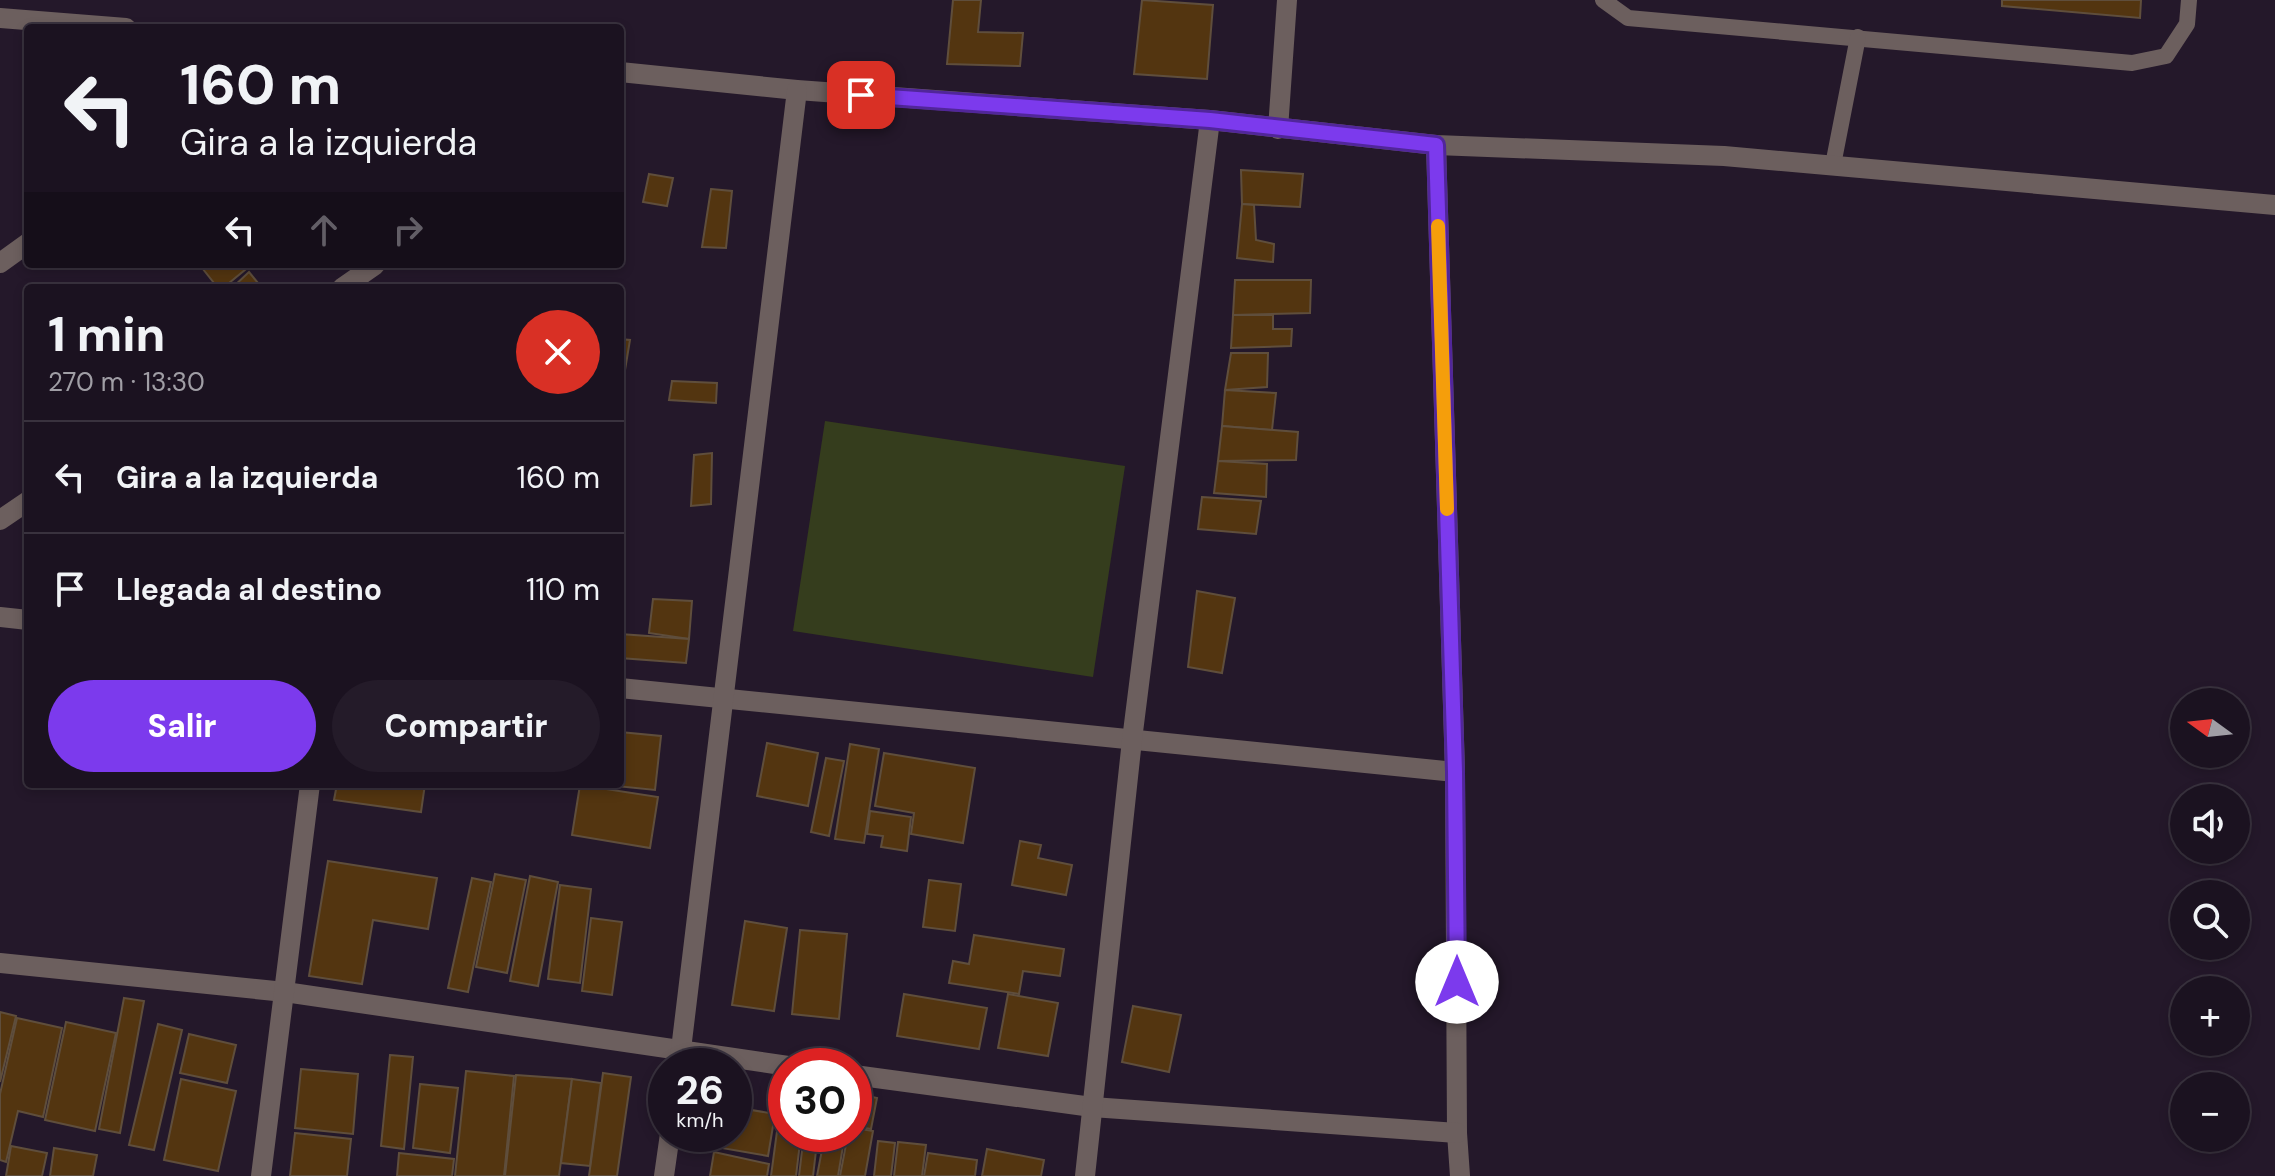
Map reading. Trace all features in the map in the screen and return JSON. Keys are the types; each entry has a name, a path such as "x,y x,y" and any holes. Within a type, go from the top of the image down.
{"street":[{"path":"1278,129 1287,0"},
{"path":"0,18 76,24"},
{"path":"624,72 797,90 1210,120 1436,145 1724,156 2275,205"},
{"path":"681,1048 797,90"},
{"path":"1085,1176 1132,740 1210,120"},
{"path":"1436,145 1455,772 1457,1133 1460,1176"},
{"path":"0,263 24,246"},
{"path":"348,284 371,268"},
{"path":"0,520 24,504"},
{"path":"0,617 24,620"},
{"path":"624,688 1455,772"},
{"path":"261,1176 310,788"},
{"path":"0,963 285,992 648,1054"},
{"path":"872,1077 1092,1107 1457,1133"},
{"path":"664,1176 667,1152"}],"lane":[{"path":"1603,0 1628,18 2132,63 2166,56 2187,24 2189,0"},
{"path":"1833,165 1858,37"}],"green space":[{"path":"825,421 1125,466 1093,677 793,631"}],"building":[{"path":"953,0 981,0 978,32 1023,33 1020,66 947,64"},
{"path":"1142,0 1213,5 1207,79 1134,74"},
{"path":"2002,0 2141,0 2140,18 2002,6"},
{"path":"1241,170 1303,174 1300,207 1242,204"},
{"path":"649,174 673,178 667,206 643,202"},
{"path":"711,189 732,191 726,248 702,247"},
{"path":"1242,204 1254,205 1256,240 1274,244 1273,262 1237,258"},
{"path":"202,268 246,269 228,284 215,284"},
{"path":"249,272 259,284 236,284"},
{"path":"1235,280 1311,280 1310,313 1233,315"},
{"path":"1233,315 1273,315 1273,329 1292,329 1291,346 1231,348"},
{"path":"624,339 630,340 624,370"},
{"path":"1231,353 1268,353 1267,387 1225,390"},
{"path":"672,381 717,383 716,403 669,400"},
{"path":"1225,390 1276,393 1272,430 1222,426"},
{"path":"1222,426 1298,432 1296,460 1218,461"},
{"path":"712,453 711,504 691,506 694,455"},
{"path":"1218,461 1267,464 1266,497 1214,493"},
{"path":"1202,497 1261,501 1256,534 1198,529"},
{"path":"1197,591 1235,598 1222,673 1188,667"},
{"path":"653,599 692,601 689,639 649,633"},
{"path":"624,634 689,639 686,663 624,658"},
{"path":"624,732 661,736 655,790 624,787"},
{"path":"767,743 818,753 808,806 757,796"},
{"path":"850,744 879,749 864,843 835,839"},
{"path":"884,753 975,768 963,843 911,834 914,813 875,806"},
{"path":"826,758 844,761 829,836 811,832"},
{"path":"336,788 424,788 421,812 334,800"},
{"path":"580,788 658,797 650,848 572,835"},
{"path":"870,811 911,817 907,851 881,847 883,836 867,834"},
{"path":"1020,841 1041,845 1038,858 1072,865 1066,895 1012,885"},
{"path":"328,861 437,878 428,929 373,920 362,984 309,976"},
{"path":"495,874 526,880 507,973 476,967"},
{"path":"530,876 558,882 538,986 510,981"},
{"path":"472,878 491,882 468,992 448,988"},
{"path":"929,880 961,884 955,931 923,927"},
{"path":"560,885 591,889 580,983 548,979"},
{"path":"591,918 622,922 612,995 582,991"},
{"path":"745,921 787,928 774,1011 732,1005"},
{"path":"800,930 847,934 839,1019 792,1014"},
{"path":"974,935 1064,949 1060,976 1023,971 1019,994 949,983 953,961 969,964"},
{"path":"904,994 987,1008 979,1049 897,1036"},
{"path":"1008,994 1058,1003 1048,1056 998,1048"},
{"path":"124,998 144,1001 120,1133 99,1129"},
{"path":"1133,1006 1181,1015 1169,1072 1122,1062"},
{"path":"0,1012 16,1016 0,1082"},
{"path":"17,1018 62,1028 43,1117 18,1111 6,1162 0,1160 0,1094"},
{"path":"66,1022 116,1033 95,1131 45,1120"},
{"path":"158,1024 182,1030 154,1150 129,1145"},
{"path":"189,1034 236,1045 227,1083 180,1073"},
{"path":"390,1055 413,1057 404,1149 381,1146"},
{"path":"301,1069 358,1074 353,1134 295,1128"},
{"path":"466,1071 514,1076 504,1176 455,1176"},
{"path":"603,1073 631,1077 617,1176 589,1176"},
{"path":"516,1075 572,1079 559,1176 505,1176"},
{"path":"181,1079 236,1091 218,1171 164,1160"},
{"path":"572,1079 601,1083 590,1166 561,1163"},
{"path":"420,1084 458,1088 450,1153 413,1148"},
{"path":"872,1097 877,1098 872,1124"},
{"path":"752,1110 768,1113 768,1156 745,1152 752,1152"},
{"path":"295,1133 351,1139 347,1176 290,1176"},
{"path":"878,1141 895,1143 891,1176 874,1176"},
{"path":"898,1142 926,1145 922,1176 894,1176"},
{"path":"11,1146 47,1153 42,1176 6,1176"},
{"path":"54,1148 97,1155 93,1176 50,1176"},
{"path":"987,1149 1044,1160 1041,1176 982,1176"},
{"path":"714,1152 769,1164 767,1176 710,1176"},
{"path":"774,1152 799,1152 796,1176 771,1176"},
{"path":"802,1152 816,1152 813,1176 799,1176"},
{"path":"822,1152 842,1152 838,1176 817,1176"},
{"path":"845,1152 869,1152 865,1176 840,1176"},
{"path":"399,1153 454,1159 452,1176 397,1176"},
{"path":"928,1153 977,1160 975,1176 924,1176"}],"slow traffic":[{"path":"1438,226 1447,509"}],"route":[{"path":"861,95 1210,120 1436,145 1455,772 1457,982"}]}
